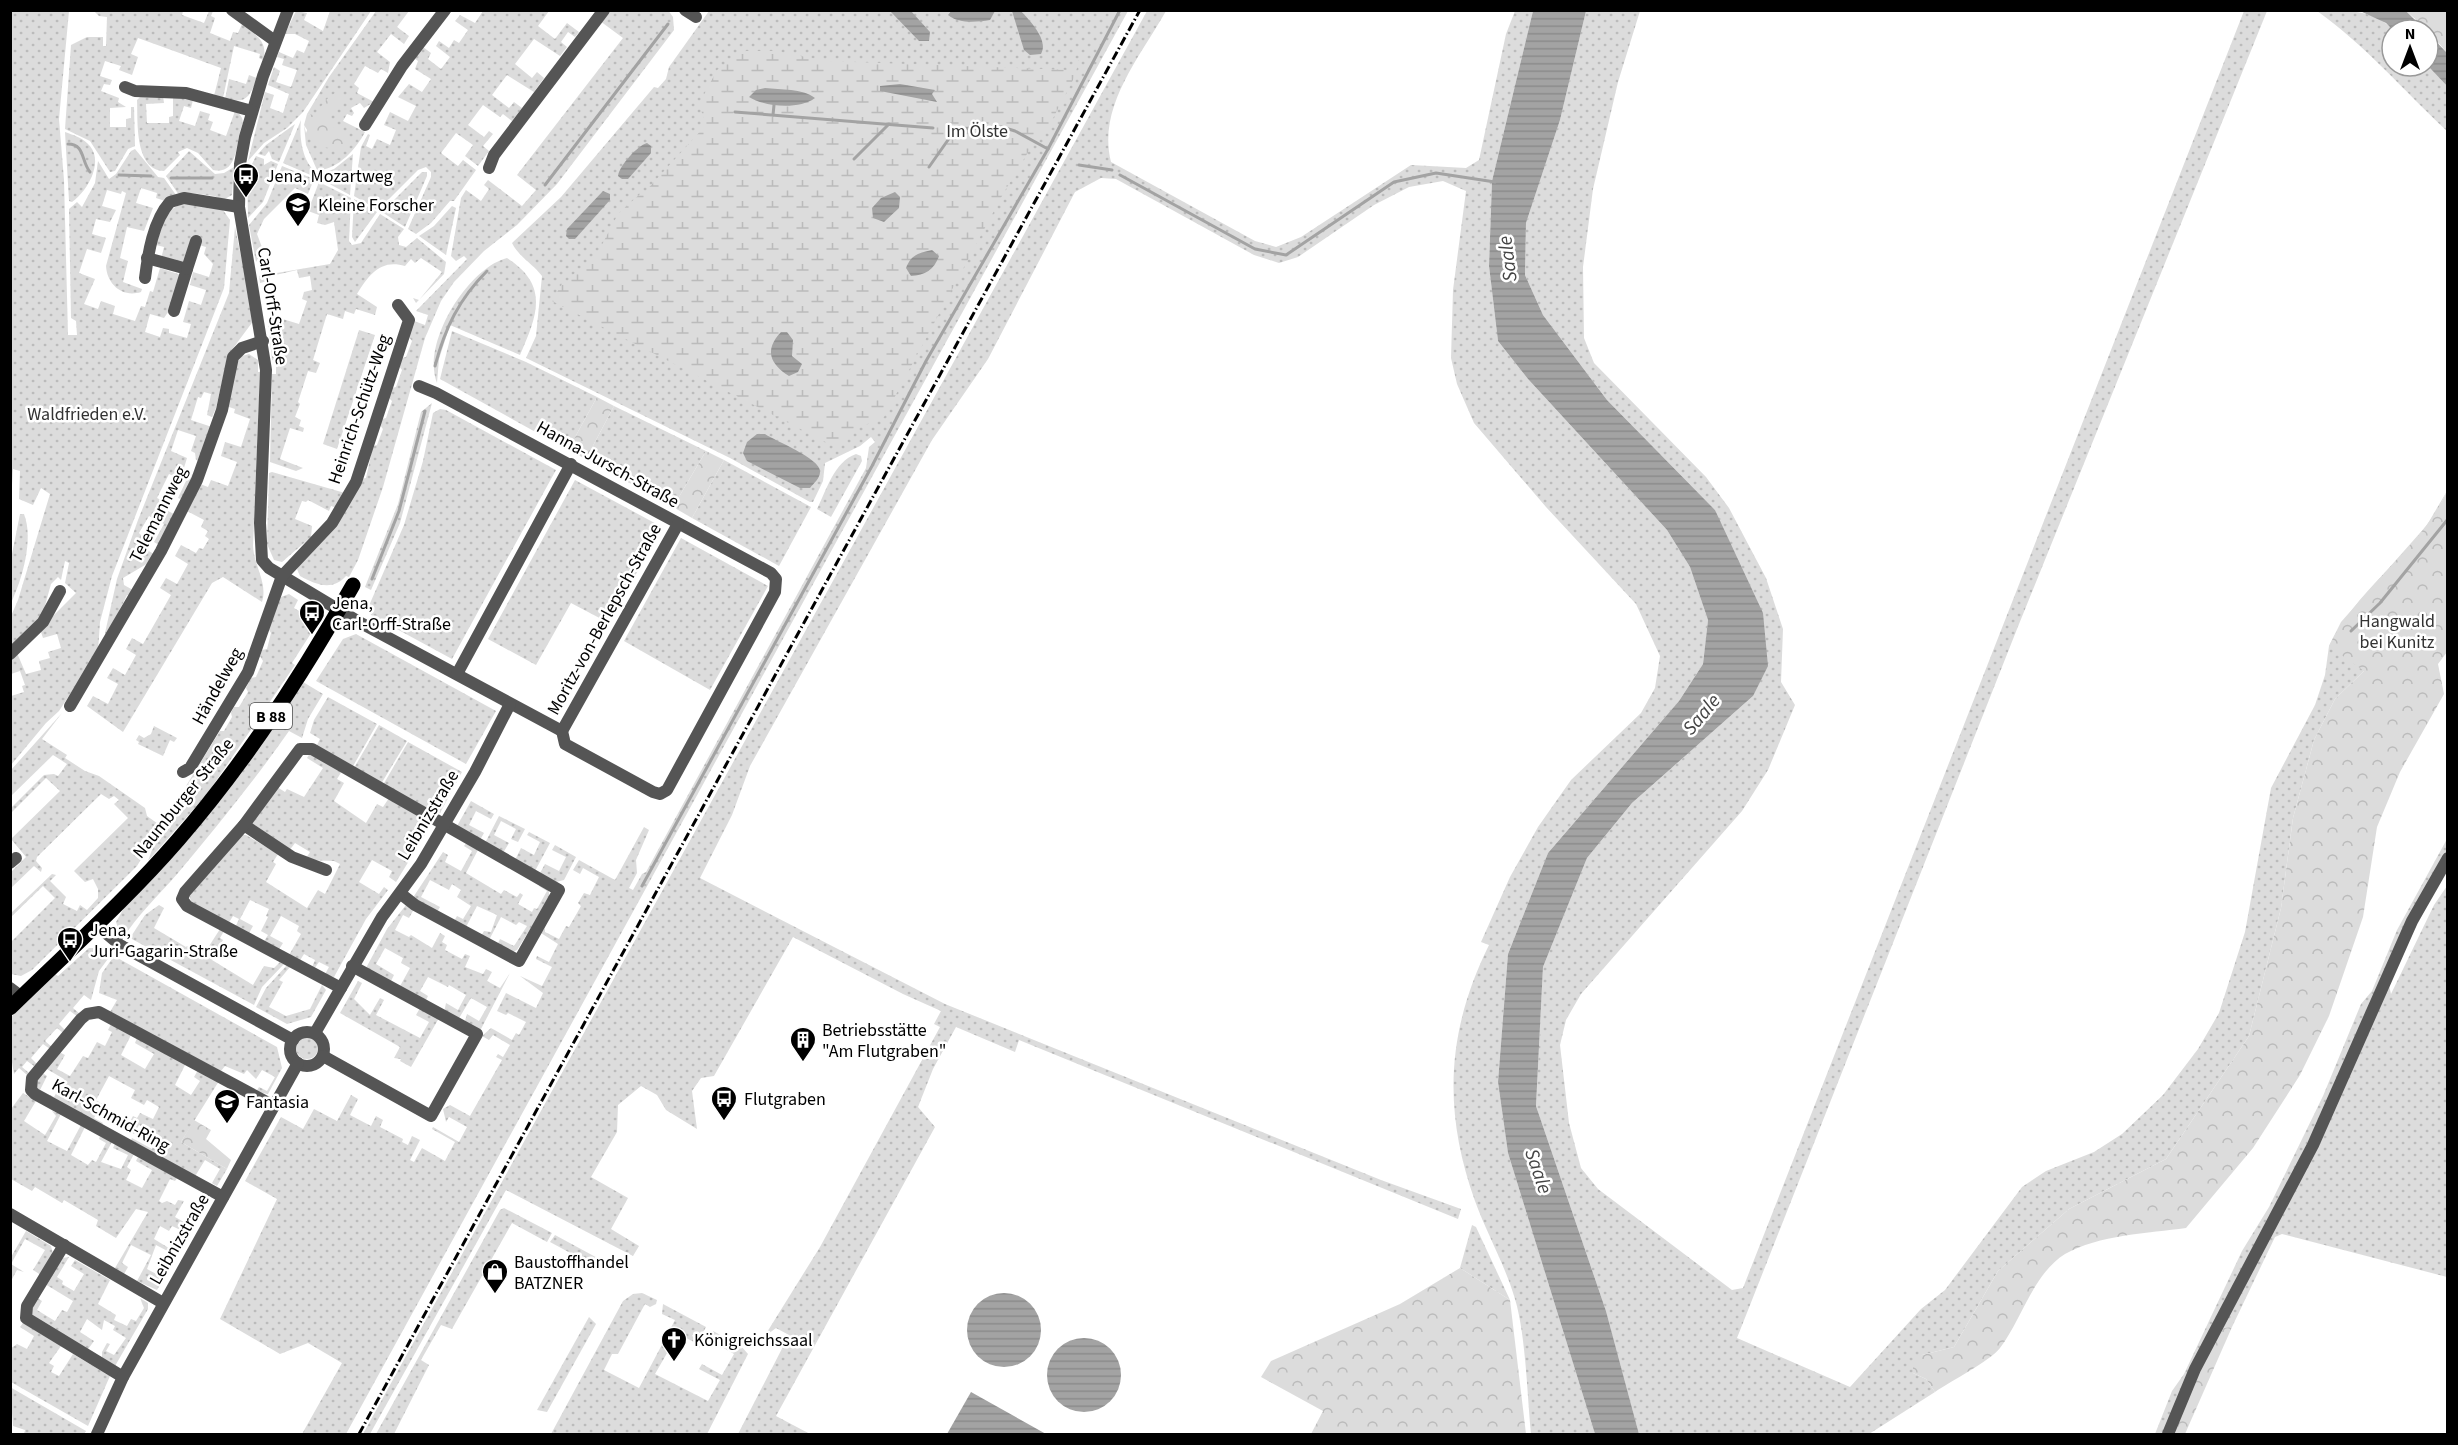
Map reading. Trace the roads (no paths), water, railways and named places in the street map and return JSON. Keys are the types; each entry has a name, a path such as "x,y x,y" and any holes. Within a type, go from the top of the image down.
{"main road":[{"name":"Naumburger Straße","path":"10,1008 16,993 138,883 196,819 281,703 353,585"}],"street":[{"path":"232,10 275,41"},
{"name":"Carl-Orff-Straße","path":"288,10 275,41 252,111 240,164 239,207 266,370 260,547 262,560 282,576 339,610 562,731"},
{"path":"365,125 402,66 445,10"},
{"path":"489,168 508,136 604,10"},
{"path":"125,87 135,91 186,93 252,111"},
{"path":"145,278 147,258 163,210 170,202 184,198 239,207"},
{"path":"174,311 196,241"},
{"path":"147,258 188,269"},
{"name":"Heinrich-Schütz-Weg","path":"282,576 332,523 356,482 409,320 398,305"},
{"name":"Telemannweg","path":"70,706 161,551 197,480 222,410 233,357 242,348 263,341"},
{"name":"Hanna-Jursch-Straße","path":"419,386 571,464 771,573 776,579 775,592 667,790 660,794 653,792 565,744 562,731"},
{"path":"456,674 571,464"},
{"name":"Moritz-von-Berlepsch-Straße","path":"562,731 678,524"},
{"name":"Händelweg","path":"183,772 190,768 248,672 282,576"},
{"path":"10,654 43,622 60,591"},
{"name":"Leibnizstraße","path":"315,1033 382,917 422,864 475,772 510,704"},
{"path":"341,988 187,906 182,899 185,892 244,825 300,749 305,748 312,749 559,890 519,961 400,894"},
{"path":"244,825 292,857 326,870"},
{"path":"2168,1434 2211,1337 2313,1145 2394,959 2448,858"},
{"path":"95,924 120,945 293,1040"},
{"path":"323,1056 431,1116 477,1034 352,966"},
{"name":"Karl-Schmid-Ring","path":"224,1197 35,1094 31,1090 32,1078 81,1019 87,1014 99,1012 274,1106"},
{"path":"301,1033 315,1033 324,1042 323,1056 311,1066 298,1064 290,1053 293,1040 301,1033"},
{"name":"Leibnizstraße","path":"97,1434 123,1377 163,1303 298,1064"},
{"path":"10,1214 163,1303"},
{"path":"64,1245 27,1306 26,1318 123,1377"}],"water":[{"path":"952,10 995,11 990,20 968,22 948,15"},
{"path":"890,11 911,11 930,32 929,41 919,41"},
{"path":"1012,11 1021,11 1037,31 1043,43 1041,54 1030,55 1024,50"},
{"name":"Saale","path":"1533,11 1586,11 1560,120 1526,223 1525,275 1543,315 1607,400 1715,510 1763,613 1768,666 1753,696 1632,803 1587,858 1543,967 1536,1106 1606,1311 1639,1434 1595,1434 1508,1153 1498,1082 1508,954 1548,853 1679,701 1703,664 1708,620 1690,567 1667,530 1528,379 1498,341 1489,266 1492,181"},
{"path":"2360,11 2406,11 2413,18 2380,18 2380,20"},
{"path":"2440,46 2447,53 2447,86 2439,78"},
{"path":"900,84 935,90 932,94 937,102 880,91 880,86"},
{"path":"765,88 798,91 815,98 800,104 782,106 764,103 749,97 756,90"},
{"path":"647,143 651,146 651,153 628,179 618,176 629,157"},
{"path":"603,191 610,194 610,200 575,239 569,239 566,236 567,229"},
{"path":"895,192 900,197 899,208 884,222 873,218 872,208 881,198"},
{"path":"932,250 939,256 932,268 925,273 911,276 906,268 910,260"},
{"path":"781,332 787,332 793,340 792,356 802,364 798,372 789,376 777,367 771,351 772,345"},
{"path":"757,434 765,434 797,451 819,467 820,474 810,488 800,488 747,461 743,453 747,442"},
{"path":"1004,1293 1018,1296 1030,1304 1038,1316 1041,1330 1038,1344 1030,1356 1018,1364 1004,1367 990,1364 978,1356 970,1344 967,1330 970,1316 978,1304 990,1296"},
{"path":"1084,1338 1098,1341 1110,1349 1118,1361 1121,1375 1118,1389 1110,1401 1098,1409 1084,1412 1070,1409 1058,1401 1050,1389 1047,1375 1050,1361 1058,1349 1070,1341"},
{"path":"971,1392 1046,1434 947,1434"}],"waterway":[{"path":"642,886 872,466 926,361 1048,149 1120,10"},
{"path":"545,185 668,24"},
{"path":"773,115 774,105"},
{"path":"735,112 933,128"},
{"path":"854,159 889,124"},
{"path":"948,129 1002,127 1015,131 1048,149"},
{"path":"929,167 955,130"},
{"path":"68,144 80,150 90,172"},
{"path":"1079,165 1112,170"},
{"path":"1120,175 1255,249 1286,255 1394,182 1436,173 1495,182"},
{"path":"119,175 151,176"},
{"path":"171,178 212,178"},
{"path":"435,366 443,339 454,315 468,292 487,271"},
{"path":"372,579 399,511 425,411"},
{"path":"2351,631 2380,603 2448,519"}],"railway":[{"path":"359,1434 1140,10"}],"place":[{"name":"Jena, Mozartweg","path":"246,199"},
{"name":"Kleine Forscher","path":"298,228"},
{"name":"Jena, Carl-Orff-Straße","path":"312,636"},
{"name":"Jena, Juri-Gagarin-Straße","path":"70,963"},
{"name":"Betriebsstätte \"Am Flutgraben\"","path":"803,1063"},
{"name":"Flutgraben","path":"724,1122"},
{"name":"Fantasia","path":"227,1125"},
{"name":"Baustoffhandel BATZNER","path":"495,1295"},
{"name":"Königreichssaal","path":"674,1363"}],"park label":[{"name":"Im Ölste","path":"977,131"},
{"name":"Waldfrieden e.V.","path":"87,414"},
{"name":"Hangwald bei Kunitz","path":"2397,631"}]}
